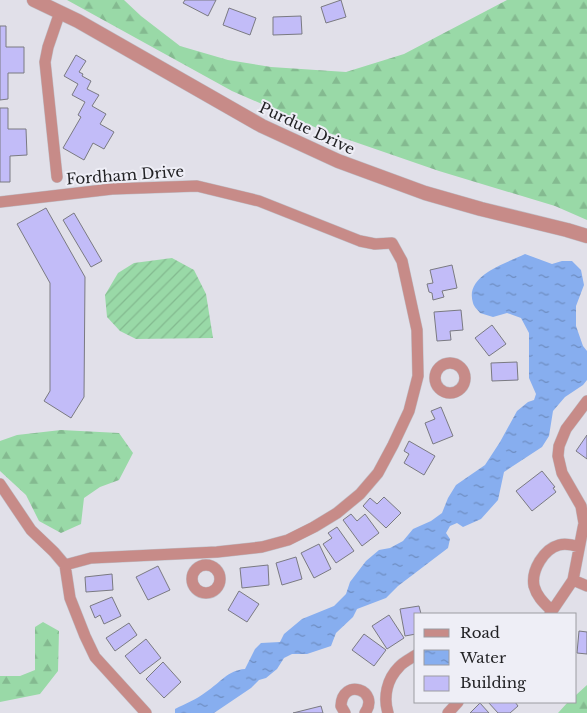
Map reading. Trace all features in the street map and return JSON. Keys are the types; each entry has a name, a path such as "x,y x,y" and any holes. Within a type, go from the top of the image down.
{"street":[{"name":"Purdue Drive","path":"34,0 60,12 262,126 338,161 425,193 587,236"},
{"path":"57,177 45,62 60,12"},
{"name":"Fordham Drive","path":"0,202 112,189 197,186 259,201 360,241 374,244 392,243 402,261 417,330 418,376"},
{"path":"65,565 91,558 206,559 288,540 337,513 360,494 378,473 393,445 409,411 418,376 436,376"},
{"path":"579,547 570,544 559,545 548,551 540,559 535,573 534,584 538,598 551,613 573,580 584,523 581,506 562,473 558,456 559,446 566,429 587,401"},
{"path":"0,484 31,530 65,565 70,598 85,636 96,657 146,713"},
{"path":"573,580 587,586"},
{"path":"345,713 341,706 341,700 346,692 355,689 364,692 367,696 367,708 387,708 386,696 390,680 399,667 414,656"},
{"path":"448,713 457,703"}],"green space":[{"path":"67,0 124,0 141,16 180,46 228,60 271,67 346,72 404,54 507,0 587,0 587,220 555,206 439,171 326,132 232,91"},
{"path":"172,258 194,270 206,294 213,338 136,339 120,331 107,317 105,295 118,273 134,263"},
{"path":"61,430 119,433 133,453 119,480 100,487 84,498 81,524 61,533 39,521 26,495 0,471 0,441 17,435"},
{"path":"43,622 59,631 58,671 40,694 0,702 0,676 20,676 35,670 35,627"},
{"path":"587,685 587,713 558,713 567,703 577,703 577,694"}],"water":[{"path":"525,254 552,264 572,261 581,270 584,285 576,306 576,326 583,346 587,351 587,380 583,385 565,397 553,411 549,436 542,447 504,472 498,500 481,519 463,527 457,523 450,526 446,533 450,539 448,548 398,586 386,598 357,609 353,617 336,633 331,646 307,654 292,654 284,658 277,669 266,678 259,680 251,688 214,713 175,713 175,709 202,695 229,674 245,669 255,649 261,643 280,642 284,634 302,619 334,606 346,594 350,582 366,561 379,550 390,548 403,541 413,529 431,521 442,513 456,485 485,465 517,411 528,402 534,400 536,394 529,378 529,333 521,318 507,313 493,317 480,313 474,304 472,293 475,285 489,271"}],"building":[{"path":"185,0 216,0 208,16 183,3"},
{"path":"341,0 346,17 326,23 321,7"},
{"path":"229,8 256,18 250,35 223,25"},
{"path":"301,16 302,34 273,35 273,17"},
{"path":"0,26 6,26 6,47 24,47 24,73 8,73 8,99 0,100"},
{"path":"76,55 86,61 79,72 91,81 87,89 99,95 92,106 106,114 100,124 114,132 104,149 93,143 84,160 63,148 81,117 78,115 85,102 72,95 78,84 64,76"},
{"path":"0,108 8,108 8,129 26,129 27,155 10,156 10,182 0,182"},
{"path":"46,208 85,277 84,397 71,418 44,401 50,391 50,283 17,224"},
{"path":"74,213 102,261 91,267 63,220"},
{"path":"452,265 457,288 442,291 444,297 433,300 432,293 429,292 427,284 433,283 430,270"},
{"path":"461,310 463,330 450,331 451,340 437,341 434,312"},
{"path":"492,325 506,344 489,356 475,338"},
{"path":"517,362 518,380 492,381 491,363"},
{"path":"441,407 453,436 433,444 425,423 435,419 431,411"},
{"path":"587,435 587,459 576,451"},
{"path":"409,441 435,456 424,475 404,463 409,454 404,451"},
{"path":"542,471 555,487 553,488 556,492 532,511 516,491"},
{"path":"384,497 401,513 386,528 363,506 370,498 377,504"},
{"path":"351,514 357,521 365,514 379,533 362,546 343,520"},
{"path":"337,527 354,551 336,563 323,544 332,538 328,533"},
{"path":"319,544 331,569 314,578 301,553"},
{"path":"296,557 302,579 282,585 276,563"},
{"path":"268,565 269,585 242,588 240,568"},
{"path":"158,566 170,590 148,600 136,577"},
{"path":"112,574 113,590 86,592 85,577"},
{"path":"239,591 259,604 247,622 228,610"},
{"path":"112,597 121,616 104,624 100,615 95,618 90,606"},
{"path":"419,606 421,613 414,613 414,634 405,636 400,609"},
{"path":"389,615 404,638 387,649 372,626"},
{"path":"129,623 137,635 115,651 106,638"},
{"path":"579,631 587,632 587,654 577,653"},
{"path":"364,634 386,650 374,666 352,650"},
{"path":"146,639 161,658 140,674 125,656"},
{"path":"163,662 181,682 164,698 146,679"},
{"path":"480,703 489,713 470,713"},
{"path":"489,703 516,703 518,706 510,713 498,713"},
{"path":"321,706 323,713 293,713"}]}
